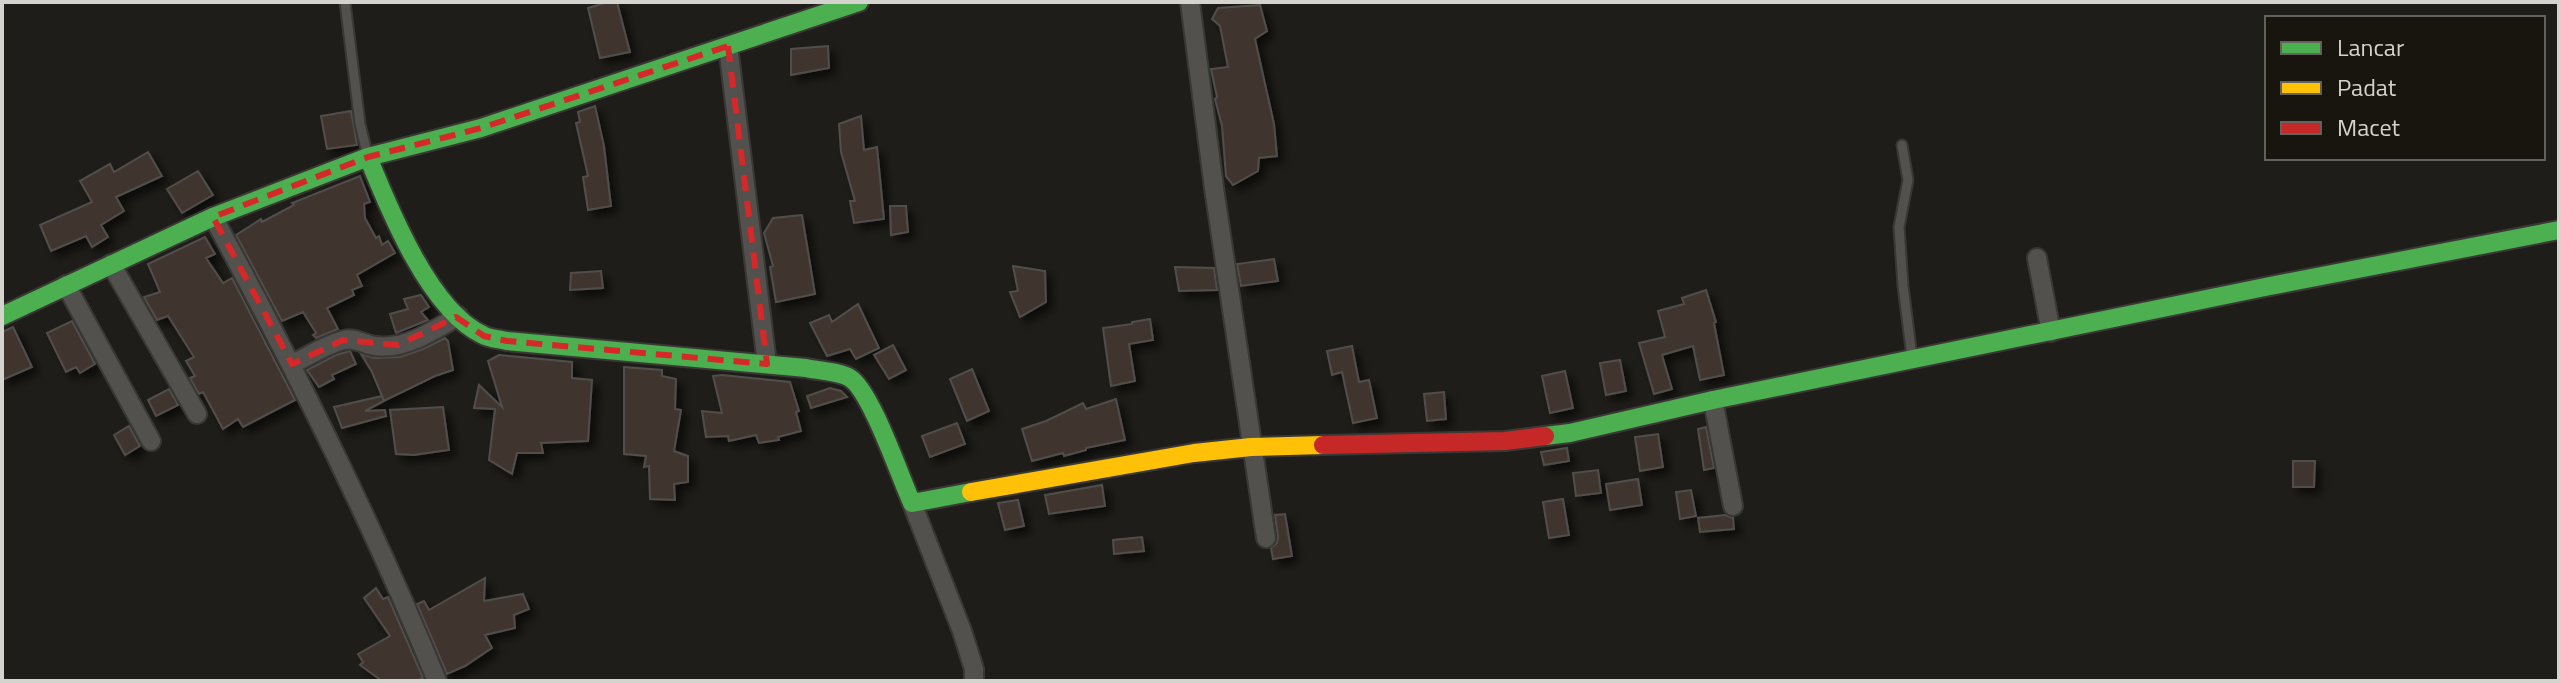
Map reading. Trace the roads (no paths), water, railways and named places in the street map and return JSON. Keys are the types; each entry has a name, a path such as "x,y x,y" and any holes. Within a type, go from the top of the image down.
{"street":[{"path":"2,316 213,217 368,157 481,128 859,2"},
{"path":"1190,2 1266,538"},
{"path":"728,46 767,364"},
{"path":"368,157 397,223 437,292 458,316 484,336 507,341 806,368 849,377 855,382 867,401 912,503 962,631 974,669 974,681"},
{"path":"213,217 292,364 410,616 437,681"},
{"path":"912,503 1194,453 1251,447 1505,441 1570,433 1713,400 2559,230"},
{"path":"2037,258 2051,332"},
{"path":"111,264 197,414"},
{"path":"66,285 151,441"},
{"path":"292,364 343,340 357,340 378,347 398,345 417,339 458,316"},
{"path":"1713,400 1733,506"}],"lane":[{"path":"345,2 360,124 368,157"},
{"path":"1902,145 1908,180 1899,227 1912,361"}]}
